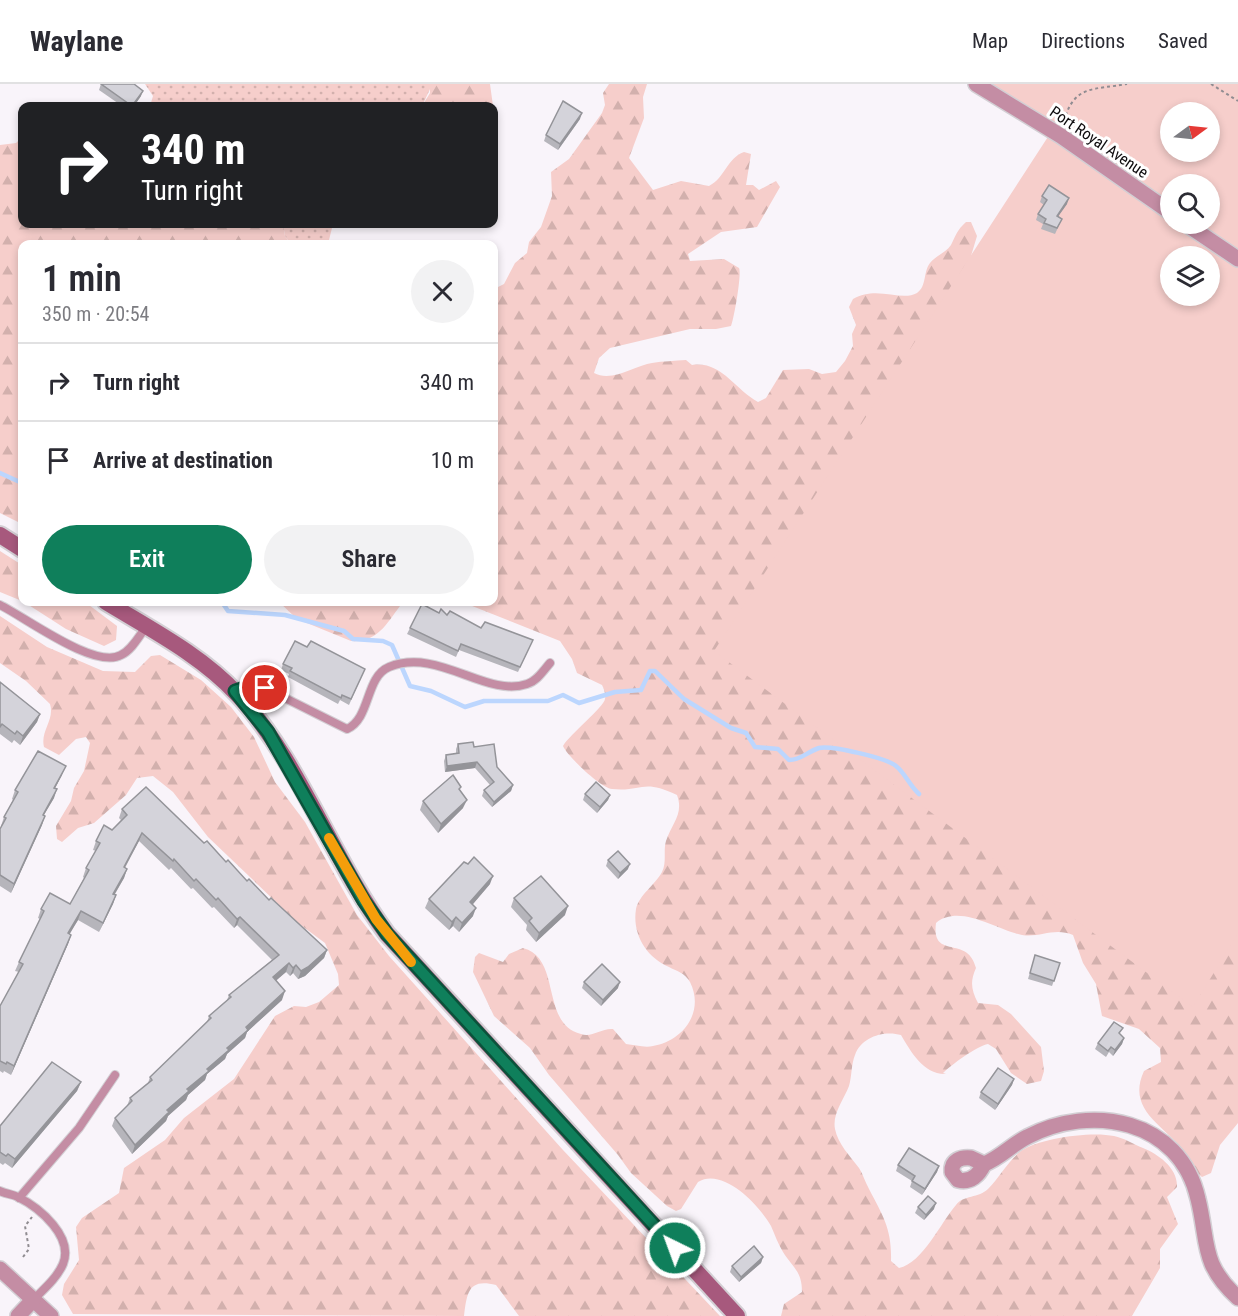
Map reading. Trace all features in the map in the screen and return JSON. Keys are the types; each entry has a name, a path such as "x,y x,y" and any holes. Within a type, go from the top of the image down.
{"main road":[{"path":"0,535 18,546"},
{"path":"112,606 198,660 235,691 268,732 364,901 387,934 737,1316"}],"street":[{"name":"Port Royal Avenue","path":"976,84 1059,135 1160,205"},
{"path":"1201,234 1238,259"},
{"path":"984,1164 1027,1137 1069,1124 1105,1119 1137,1126 1164,1144 1190,1175 1199,1200 1204,1248 1222,1281 1238,1298"},
{"path":"0,1269 51,1316"},
{"path":"18,1316 33,1300"}],"lane":[{"path":"0,605 66,643 106,658 114,658 127,651 146,627"},
{"path":"235,691 247,687 265,688 347,729 360,717 379,676 388,667 411,661 431,663 510,686 533,682 550,663"},
{"path":"19,1198 80,1128 115,1075"},
{"path":"0,1191 19,1198 60,1232 66,1250 60,1270 33,1300"}],"path":[{"path":"1059,135 1068,107 1075,97 1087,90 1127,84"},
{"path":"1211,84 1238,101"},
{"path":"23,1257 29,1249 25,1226 31,1217"}],"green space":[{"path":"145,84 430,84 431,87 424,102 151,102 153,96"},
{"path":"430,84 490,84 492,102 424,102 430,93"},
{"path":"609,84 647,84 643,97 644,118 629,158 653,190 681,181 709,186 719,178 738,155 744,152 751,154 746,185 753,185 759,190 776,181 780,187 757,227 721,232 688,254 690,261 724,259 739,268 739,287 731,326 716,329 690,329 610,348 599,358 594,373 601,376 616,375 646,364 686,360 692,365 712,367 758,402 766,398 783,370 809,369 822,374 836,372 853,346 852,334 856,325 849,307 853,299 871,293 904,296 917,293 922,287 930,263 949,248 966,222 971,222 977,236 968,266 1160,226 1160,234 1185,234 1203,246 1160,246 1160,306 1220,306 1220,258 1238,270 1238,1123 1220,1145 1211,1173 1202,1177 1184,1151 1143,1107 1140,1085 1144,1071 1161,1062 1160,1048 1139,1029 1102,1016 1096,984 1083,963 1073,935 1053,932 1022,935 979,920 956,916 936,923 936,934 939,941 944,945 966,952 972,958 976,968 972,986 978,1003 998,1005 1011,1014 1041,1047 1044,1071 1041,1081 1027,1084 1011,1073 996,1049 988,1044 977,1048 958,1061 943,1073 946,1074 931,1071 919,1061 901,1035 881,1034 868,1039 858,1049 849,1086 837,1112 835,1123 839,1140 860,1170 882,1215 890,1240 891,1261 899,1268 908,1265 924,1250 959,1202 988,1189 1016,1155 1029,1146 1053,1139 1093,1134 1121,1138 1155,1154 1171,1168 1176,1180 1177,1187 1167,1197 1178,1224 1160,1249 1160,1268 1132,1316 781,1316 784,1304 802,1292 802,1285 796,1270 781,1249 771,1226 758,1208 729,1184 708,1179 698,1182 681,1209 676,1211 667,1206 631,1173 549,1075 530,1048 494,1016 473,972 475,957 479,953 503,962 509,954 523,948 535,954 543,964 560,1018 568,1028 585,1035 613,1029 626,1044 647,1047 674,1038 688,1023 695,1004 694,993 688,979 661,963 642,944 635,918 640,899 662,872 666,841 679,808 677,795 649,786 612,789 585,771 563,746 603,703 605,695 602,685 577,673 572,659 560,641 472,606 498,606 498,287 504,284 515,263 527,253 529,242 541,227 552,196 551,172 569,159 602,113 605,105 603,93"},
{"path":"988,84 1238,84 1238,933 1193,1007 714,651 1055,126"},
{"path":"18,141 18,228 284,228 288,240 18,240 18,522 0,513 0,145"},
{"path":"284,228 332,228 329,240 288,240"},
{"path":"0,551 18,562 18,599 0,592"},
{"path":"30,606 90,606 117,626 116,640 104,646 66,629"},
{"path":"283,606 400,606 376,635 361,641 351,641 297,619"},
{"path":"0,616 47,647 103,671 135,672 151,656 160,655 201,680 231,707 254,737 275,782 305,822 357,915 389,956 563,1150 720,1316 519,1316 496,1285 487,1283 471,1289 466,1300 464,1316 73,1314 62,1295 64,1284 79,1260 76,1227 82,1218 119,1193 124,1168 165,1140 184,1118 234,1079 275,1016 294,1006 306,1007 319,1002 339,985 338,974 325,943 298,923 208,837 173,792 153,776 137,778 126,795 94,823 78,828 62,842 57,839 56,826 71,801 74,788 84,771 90,743 86,737 76,739 59,755 44,747 44,736 51,715 50,704 26,681 0,663"}],"building":[{"path":"101,84 134,84 143,91 135,102 126,102"},
{"path":"563,101 582,113 560,144 546,135"},
{"path":"1049,185 1069,198 1057,216 1062,219 1057,228 1044,223 1046,219 1038,214 1047,200 1042,196"},
{"path":"421,606 426,606 439,613 441,609 447,615 450,611 481,628 485,622 533,640 520,667 461,644 458,651 410,628"},
{"path":"295,641 307,647 311,641 365,669 351,699 342,695 341,698 290,671 292,668 283,664"},
{"path":"0,682 40,714 23,736 17,731 15,734 2,724 0,727"},
{"path":"473,742 474,747 494,744 497,767 513,785 494,802 484,790 494,782 477,762 447,766 446,755 459,753 458,744"},
{"path":"38,751 66,766 54,788 57,789 43,815 45,816 14,884 0,875 0,829 18,792 15,790"},
{"path":"453,775 467,800 441,824 423,801"},
{"path":"596,782 610,795 600,807 585,794"},
{"path":"146,787 204,843 207,841 226,862 228,860 247,881 249,879 269,900 271,898 327,950 301,971 296,965 293,968 289,963 273,977 285,991 246,1027 248,1030 227,1048 229,1050 187,1089 189,1091 167,1110 169,1112 135,1145 115,1118 132,1101 130,1098 152,1080 150,1077 211,1018 209,1016 231,997 229,995 279,955 240,917 237,919 218,898 216,900 174,859 173,861 142,833 124,867 127,869 113,894 116,895 103,923 81,911 68,933 71,935 14,1066 0,1061 0,1006 23,964 19,962 44,911 41,909 50,893 70,904 89,870 86,868 100,843 96,841 104,825 112,830 127,815 122,809"},
{"path":"618,851 630,864 620,873 608,860"},
{"path":"474,857 493,876 470,902 476,908 462,923 456,917 452,922 429,899 464,862 468,864"},
{"path":"541,876 568,906 539,933 529,921 532,918 514,898"},
{"path":"1035,955 1060,963 1054,981 1030,973"},
{"path":"602,964 620,982 603,1000 584,982"},
{"path":"1114,1022 1123,1028 1119,1033 1124,1038 1115,1050 1111,1047 1108,1051 1098,1043"},
{"path":"52,1062 81,1082 15,1159 8,1154 6,1156 0,1152 0,1126"},
{"path":"998,1068 1014,1079 998,1104 981,1092"},
{"path":"909,1148 939,1166 925,1189 912,1181 915,1176 898,1165"},
{"path":"928,1196 936,1203 926,1215 918,1207"},
{"path":"754,1246 763,1257 741,1277 732,1266"}],"waterway":[{"path":"0,473 18,481"},
{"path":"225,606 228,611 285,615 344,631 353,639 383,641 392,645 410,686 431,691 465,707 484,701 548,701 563,695 579,703 615,692 641,690 650,671 655,671 684,699 731,728 746,733 755,747 778,749 789,760 797,759 819,748 846,750 871,756 896,766 919,794"}],"slow traffic":[{"path":"329,838 364,901 387,934 411,962"}],"route":[{"path":"265,688 247,687 235,691 268,732 380,925 402,952 675,1248"}]}
